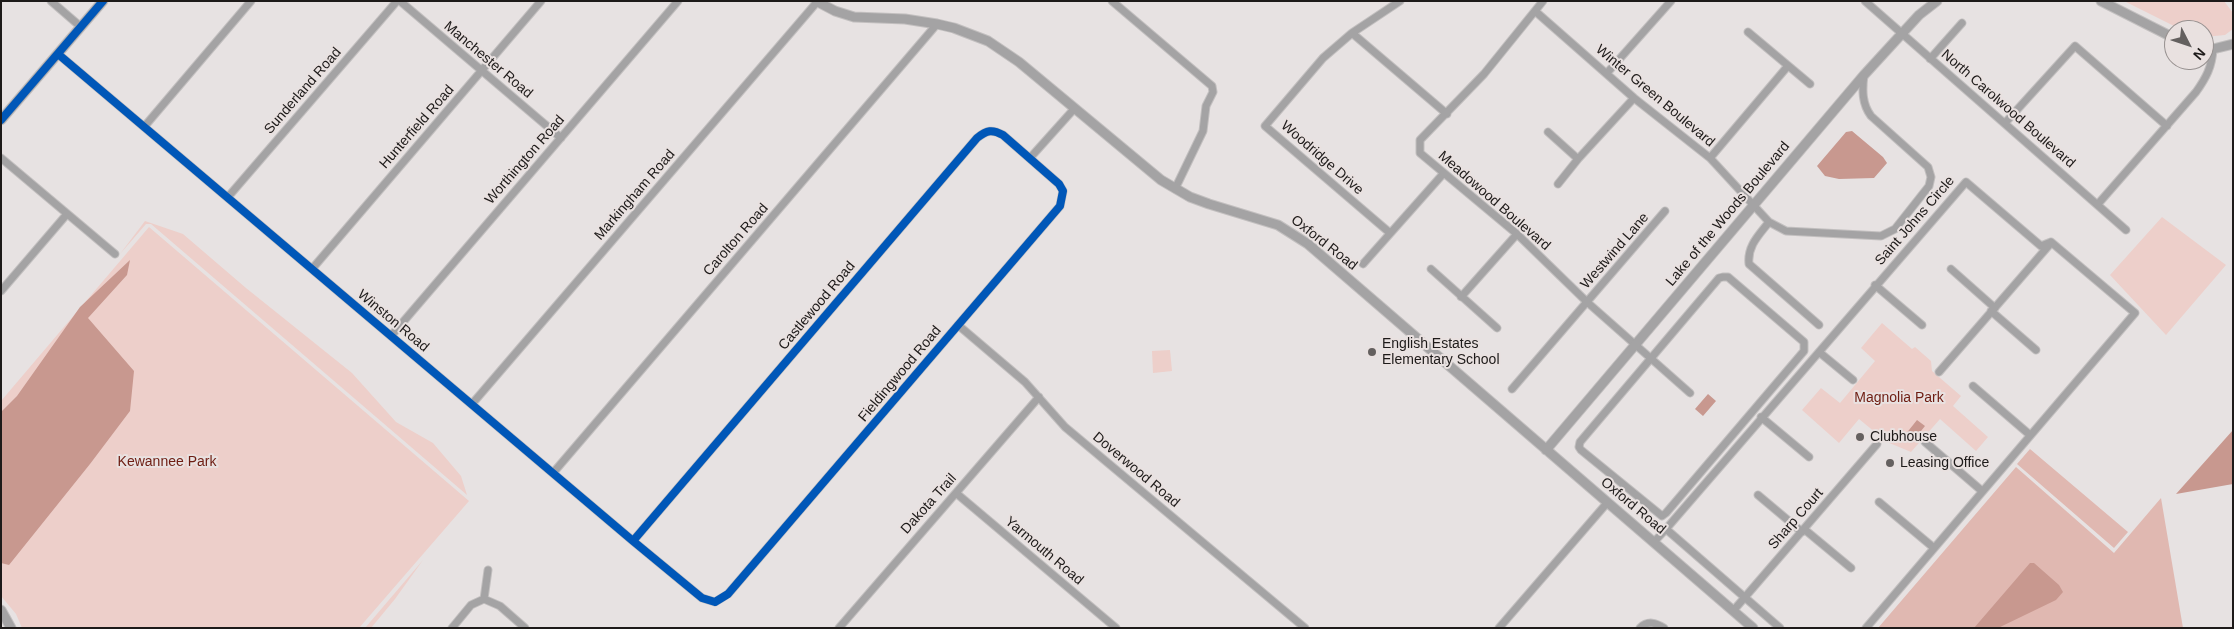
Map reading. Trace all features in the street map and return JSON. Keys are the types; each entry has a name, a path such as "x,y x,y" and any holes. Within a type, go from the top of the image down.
{"street":[{"path":"50,1 81,27"},
{"path":"1,120 103,1"},
{"path":"144,127 251,1"},
{"name":"Manchester Road","path":"398,1 561,138"},
{"name":"Sunderland Road","path":"228,197 398,1"},
{"name":"Hunterfield Road","path":"312,269 541,1"},
{"name":"Worthington Road","path":"391,336 678,1"},
{"path":"1112,1 1212,86 1213,92 1206,106 1203,131 1176,189"},
{"name":"Woodridge Drive","path":"1390,233 1265,126 1322,58 1352,33 1400,1"},
{"name":"Meadowood Boulevard","path":"1543,1 1484,74 1420,140 1420,153 1517,234 1587,302"},
{"path":"1606,73 1671,1"},
{"name":"North Carolwood Boulevard","path":"1865,1 2126,230"},
{"name":"Lake of the Woods Boulevard","path":"1546,450 1864,75 1901,33 1937,1"},
{"path":"2102,1 2164,33"},
{"name":"Oxford Road","path":"817,2 854,17 906,19 937,24 972,34 995,45 1019,62 1147,170 1176,189 1209,204 1267,221 1308,244 1753,628"},
{"name":"Markingham Road","path":"472,404 817,2"},
{"name":"Winter Green Boulevard","path":"1535,11 1634,98 1710,158 1769,222"},
{"path":"1930,59 1962,23"},
{"name":"Carolton Road","path":"553,473 937,24"},
{"path":"1748,32 1787,67 1810,84"},
{"path":"1352,33 1447,114"},
{"path":"2214,47 2233,44"},
{"path":"2005,123 2075,46 2167,126"},
{"name":"Winston Road","path":"58,54 633,541 702,598 716,602"},
{"path":"1710,158 1787,67"},
{"path":"2098,204 2167,126 2208,76 2210,70"},
{"path":"1819,325 1749,264 1750,247 1769,222 1786,231 1881,236 1895,229 1930,186 1932,177 1928,168 1870,114 1863,99 1864,75"},
{"path":"1558,184 1578,159 1634,98"},
{"path":"1030,158 1074,109"},
{"name":"Castlewood Road","path":"633,541 977,138 985,131 995,131 1003,135 1030,158"},
{"path":"1548,132 1578,159"},
{"path":"1,158 115,254"},
{"name":"Fieldingwood Road","path":"716,602 728,594 1063,200 1063,191 1059,184 1030,158"},
{"path":"1363,264 1443,174"},
{"name":"Saint Johns Circle","path":"1654,542 1966,182 2042,246 2051,242 2135,313 1866,628"},
{"name":"Westwind Lane","path":"1665,211 1587,302 1690,393"},
{"path":"1,291 67,214"},
{"path":"1461,296 1517,234"},
{"path":"1939,372 2051,242"},
{"path":"1431,269 1497,328"},
{"path":"1951,270 2036,350"},
{"path":"1723,276 1728,277 1804,342 1806,346 1804,351 1662,516 1579,446 1580,442 1650,359 1719,278 1723,276"},
{"path":"1875,285 1922,325"},
{"path":"1512,388 1587,302"},
{"name":"Doverwood Road","path":"958,325 1025,382 1065,427 1305,628"},
{"path":"1819,352 1853,380"},
{"path":"1973,386 2030,435"},
{"name":"Dakota Trail","path":"839,628 1039,397"},
{"path":"1761,417 1809,457"},
{"path":"1925,442 1982,491"},
{"name":"Sharp Court","path":"1733,611 1877,444"},
{"name":"Yarmouth Road","path":"956,493 1116,628"},
{"path":"1758,495 1851,568"},
{"path":"1879,502 1934,548"},
{"path":"1500,628 1607,503"},
{"path":"1666,529 1780,628"},
{"path":"484,599 488,570"},
{"path":"452,628 471,605 484,599 500,606 525,628"},
{"path":"1,610 11,628"},
{"path":"1640,628 1650,622 1664,628"}],"green space":[{"path":"2124,1 2224,1 2233,13 2233,29 2225,35 2214,36 2214,20 2164,21"},
{"path":"2162,217 2226,265 2166,335 2110,275"},
{"path":"145,221 183,234 246,288 352,373 396,422 433,443 461,476 467,495 151,224 146,224 120,254"},
{"name":"Kewannee Park","path":"149,227 469,501 359,628 22,628 16,614 1,596 1,401"},
{"name":"Magnolia Park","path":"1882,323 1912,349 1915,347 1931,361 1932,371 1961,396 1953,406 1988,437 1976,451 1940,419 1911,452 1887,442 1859,419 1839,443 1802,410 1821,388 1840,403 1875,361 1861,348"},
{"path":"1170,350 1172,371 1153,373 1152,351"},
{"path":"423,560 371,628 365,628"}],"shaded area":[{"path":"1852,131 1883,157 1887,163 1874,178 1839,179 1825,176 1817,166 1846,132"},
{"path":"130,260 127,275 88,318 134,371 130,411 9,565 1,563 1,412 17,396 80,307"},
{"path":"1708,394 1716,401 1703,416 1695,409"},
{"path":"1917,420 1925,426 1913,441 1905,435"},
{"path":"2233,430 2233,484 2176,494"},
{"path":"2030,449 2128,532 2114,548 2017,464"},
{"path":"2016,467 2114,553 2161,498 2183,628 1878,628"},
{"path":"2030,563 2034,563 2059,585 2063,592 2056,600 1998,628 1974,628"}],"cycle path":[{"path":"1,120 103,1"},
{"path":"58,54 633,541 702,598 715,602 728,594 1060,206 1063,191 1059,184 1003,135 990,131 977,138 633,541"}],"place":[{"name":"English Estates Elementary School","path":"1372,352"},
{"name":"Clubhouse","path":"1860,437"},
{"name":"Leasing Office","path":"1890,463"}]}
